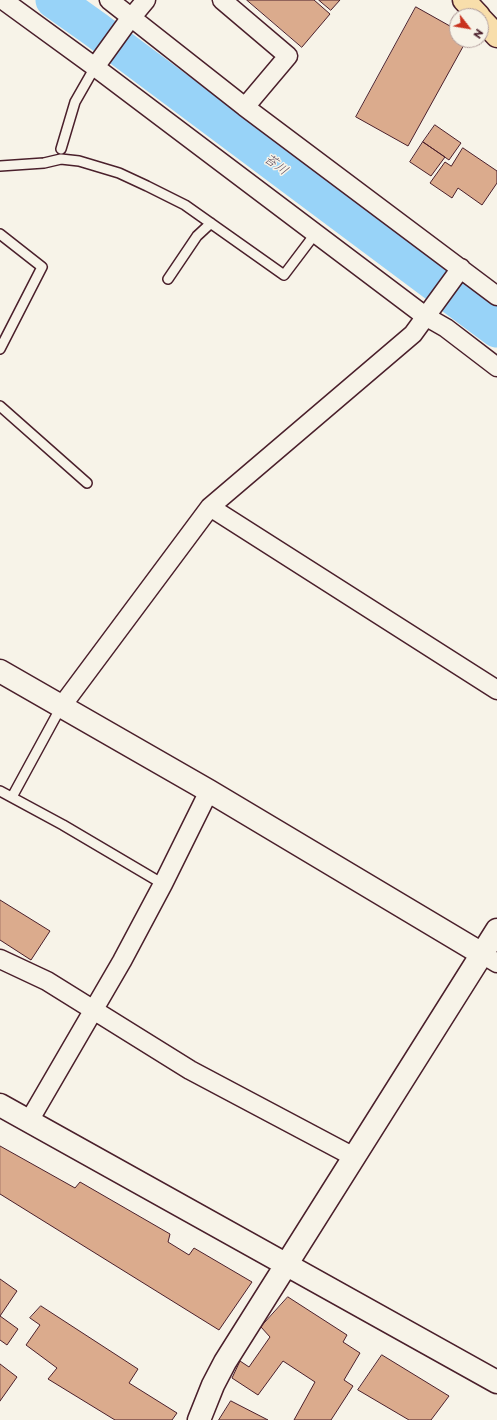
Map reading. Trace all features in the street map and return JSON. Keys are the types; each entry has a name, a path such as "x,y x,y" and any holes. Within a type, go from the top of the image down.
{"highway":[{"path":"464,0 472,8"},
{"path":"489,28 497,36"}],"street":[{"path":"4,0 97,64 315,234 428,313 497,367"},
{"path":"109,0 129,21 245,107 458,271 497,296"},
{"path":"97,64 146,0"},
{"path":"222,0 288,56 245,107"},
{"path":"60,707 210,507 413,334 458,271"},
{"path":"210,507 497,690"},
{"path":"0,671 60,707 209,791 489,959"},
{"path":"29,1121 95,1011 163,884 209,791"},
{"path":"198,1420 225,1362 354,1157 489,959 497,930"},
{"path":"0,959 47,981 190,1070 354,1157"},
{"path":"0,1105 497,1382"}],"lane":[{"path":"60,149 75,102 97,64"},
{"path":"0,166 44,163 61,159 79,161 119,173 185,205 284,275 315,234"},
{"path":"168,278 197,236 211,223"},
{"path":"0,234 42,267 0,349"},
{"path":"0,406 87,483"},
{"path":"12,797 60,707"},
{"path":"0,791 63,825 163,884"}],"building":[{"path":"247,0 314,0 330,14 302,47"},
{"path":"319,0 340,0 331,10"},
{"path":"416,7 449,26 449,48 462,48 408,146 356,117"},
{"path":"435,125 461,143 449,160 423,142"},
{"path":"423,142 445,157 431,176 410,162"},
{"path":"463,148 497,171 497,183 482,205 458,188 452,198 430,183 445,162 451,166"},
{"path":"0,900 50,931 31,960 0,940"},
{"path":"0,1146 75,1188 80,1182 170,1234 168,1242 189,1255 194,1248 252,1282 219,1330 0,1194"},
{"path":"0,1279 17,1291 0,1316"},
{"path":"288,1297 347,1335 343,1342 360,1353 344,1380 353,1386 331,1420 294,1420 315,1382 283,1361 258,1395 232,1378 240,1361 249,1367 270,1337 261,1327"},
{"path":"41,1306 138,1369 129,1383 177,1413 172,1420 115,1420 48,1379 57,1368 26,1345 40,1325 30,1318"},
{"path":"0,1316 18,1329 7,1345 0,1340"},
{"path":"382,1355 449,1396 431,1420 409,1420 358,1390"},
{"path":"0,1364 17,1377 0,1401"},
{"path":"231,1401 268,1420 219,1420"}],"waterway":[{"name":"苔川","path":"54,0 497,329"}]}
